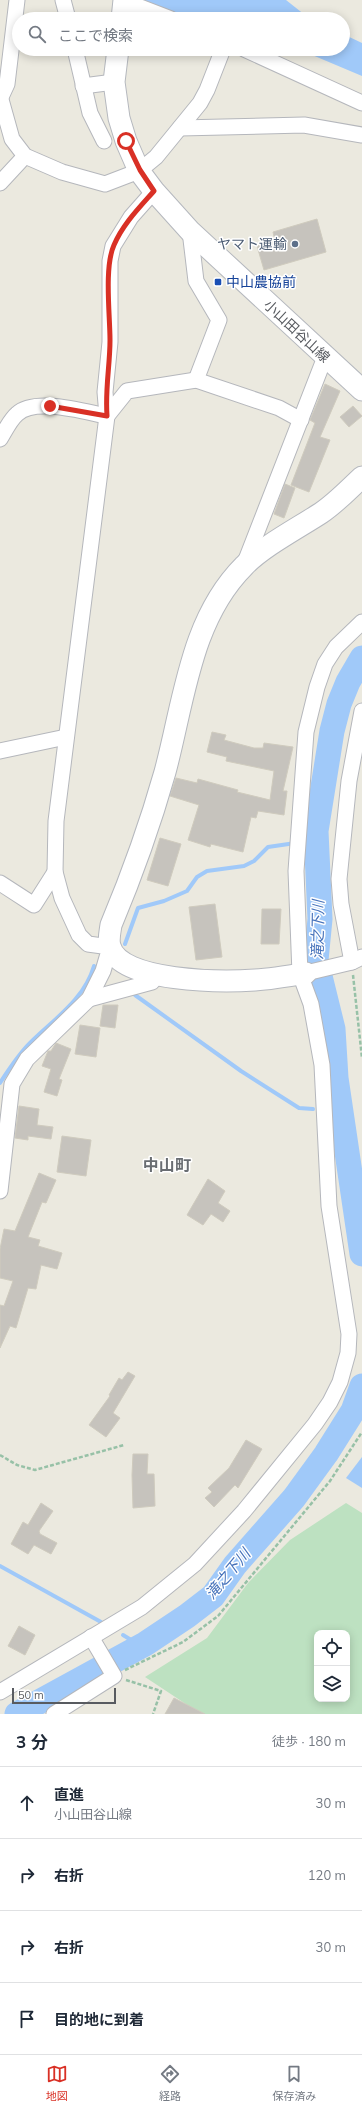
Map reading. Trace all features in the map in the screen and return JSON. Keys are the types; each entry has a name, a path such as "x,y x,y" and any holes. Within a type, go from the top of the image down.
{"street":[{"path":"16,12 17,0"},
{"path":"63,0 66,12"},
{"path":"122,12 123,0 153,12"},
{"path":"12,42 7,84 1,97 12,139 25,156 62,172 105,184 140,170 156,157 180,128 207,90 220,56"},
{"path":"77,56 90,113 104,141"},
{"name":"小山田谷山線","path":"117,56 114,82 119,118 123,134 140,170 154,191 190,231 362,390"},
{"path":"259,56 362,103"},
{"path":"83,86 114,82"},
{"path":"180,128 304,125 362,135"},
{"path":"0,183 25,156"},
{"path":"110,947 88,944 79,935 62,898 55,872 56,822 107,416 105,392 110,342 110,261 113,246 130,217 154,191"},
{"path":"190,231 196,281 219,320 196,380"},
{"path":"244,566 325,357"},
{"path":"107,416 127,391 196,380 279,408 301,420"},
{"path":"0,439 16,414 24,409 50,406 107,416"},
{"path":"0,1191 6,1082 88,999 103,971 110,947 110,925 137,861 165,770 182,691 193,658 214,608 229,584 244,566 323,511 362,477"},
{"path":"0,1692 93,1640 142,1607 195,1564 244,1511 296,1447 330,1402 340,1382 348,1353 349,1334 330,1206 322,1064 311,1004 303,974 296,906 297,851 306,732 317,687 325,664 336,647 362,622"},
{"path":"110,947 115,955 124,962 156,976 239,981 303,974 352,961 341,904 339,879 349,781 362,711"},
{"path":"0,751 66,737"},
{"path":"0,883 34,905 55,872"},
{"path":"88,999 152,982 156,976"},
{"path":"54,1714 113,1674 93,1640"}],"path":[{"path":"352,961 362,1058"},
{"path":"113,1674 183,1642 218,1616 330,1481 362,1432"},
{"path":"0,1455 17,1464 35,1470 124,1445"},
{"path":"113,1674 160,1691 153,1714"}],"green space":[{"path":"346,1503 362,1513 362,1714 201,1714 145,1677 207,1638 248,1583 290,1540"}],"water":[{"path":"135,0 286,0 301,12 165,12"},
{"path":"350,37 362,43 362,76 315,56 350,56"},
{"path":"362,1457 362,1488 346,1478"}],"building":[{"name":"ヤマト運輸","path":"317,219 326,252 264,270 257,246 275,241 273,232"},
{"path":"325,384 340,391 320,437 330,440 309,492 291,485 315,423 310,420"},
{"path":"353,406 362,416 349,427 340,417"},
{"path":"285,484 295,488 284,518 274,514"},
{"path":"212,732 226,735 224,740 254,748 263,748 264,743 293,747 283,791 287,791 284,815 258,811 256,818 251,817 243,852 211,844 210,847 188,840 199,805 170,796 176,778 197,783 198,779 238,790 237,792 270,800 274,771 226,761 227,757 207,752"},
{"path":"160,838 181,844 168,886 147,880"},
{"path":"215,904 222,957 196,960 189,907"},
{"path":"262,909 281,909 279,944 261,944"},
{"path":"103,1005 118,1005 115,1028 100,1026"},
{"path":"80,1025 100,1028 96,1057 75,1054"},
{"path":"56,1043 71,1049 59,1079 62,1080 57,1096 44,1092 51,1069 42,1066 48,1051 51,1051"},
{"path":"19,1106 39,1109 37,1125 53,1127 51,1139 28,1136 28,1140 15,1138"},
{"path":"62,1136 91,1140 86,1176 57,1172"},
{"path":"39,1173 56,1180 46,1203 42,1202 28,1237 40,1240 38,1246 62,1253 57,1269 41,1265 36,1289 28,1288 16,1328 10,1326 0,1348 0,1305 4,1306 13,1281 0,1278 0,1249 4,1229 15,1231"},
{"path":"208,1179 225,1191 218,1203 230,1211 223,1222 211,1214 203,1225 187,1215"},
{"path":"128,1372 135,1376 113,1413 120,1418 106,1437 89,1425 110,1396 109,1395 119,1378 122,1380"},
{"path":"246,1440 262,1449 238,1488 235,1485 214,1507 205,1498 212,1492 208,1488 229,1468"},
{"path":"133,1454 148,1454 147,1474 154,1474 155,1506 133,1508"},
{"path":"41,1503 53,1511 39,1531 40,1534 57,1543 51,1554 34,1545 28,1554 11,1544 23,1522 28,1525"},
{"path":"19,1626 35,1635 25,1655 8,1646"},
{"path":"174,1698 205,1714 165,1714"}],"waterway":[{"name":"滝之下川","path":"362,658 348,682 339,704 332,731 316,831 320,919 316,960 333,1029 336,1078 362,1254"},
{"path":"125,944 138,908 164,901 187,891 197,877 207,871 244,866 254,861 268,847 316,840"},
{"path":"0,1083 14,1062 26,1048 76,999 83,989 94,966"},
{"path":"135,995 241,1071 299,1108 313,1109"},
{"name":"滝之下川","path":"17,1714 145,1644 187,1616 213,1596 235,1565 294,1498 326,1454 353,1411 362,1386"},
{"path":"0,1566 101,1622"},
{"path":"123,1635 141,1646"}],"place":[{"name":"ヤマト運輸","path":"295,244"},
{"name":"中山農協前","path":"218,282"}],"district":[{"name":"中山町","path":"167,1165"}],"route":[{"path":"50,406 107,416 105,392 110,342 110,261 113,246 130,217 154,191 140,170 126,141"}]}
